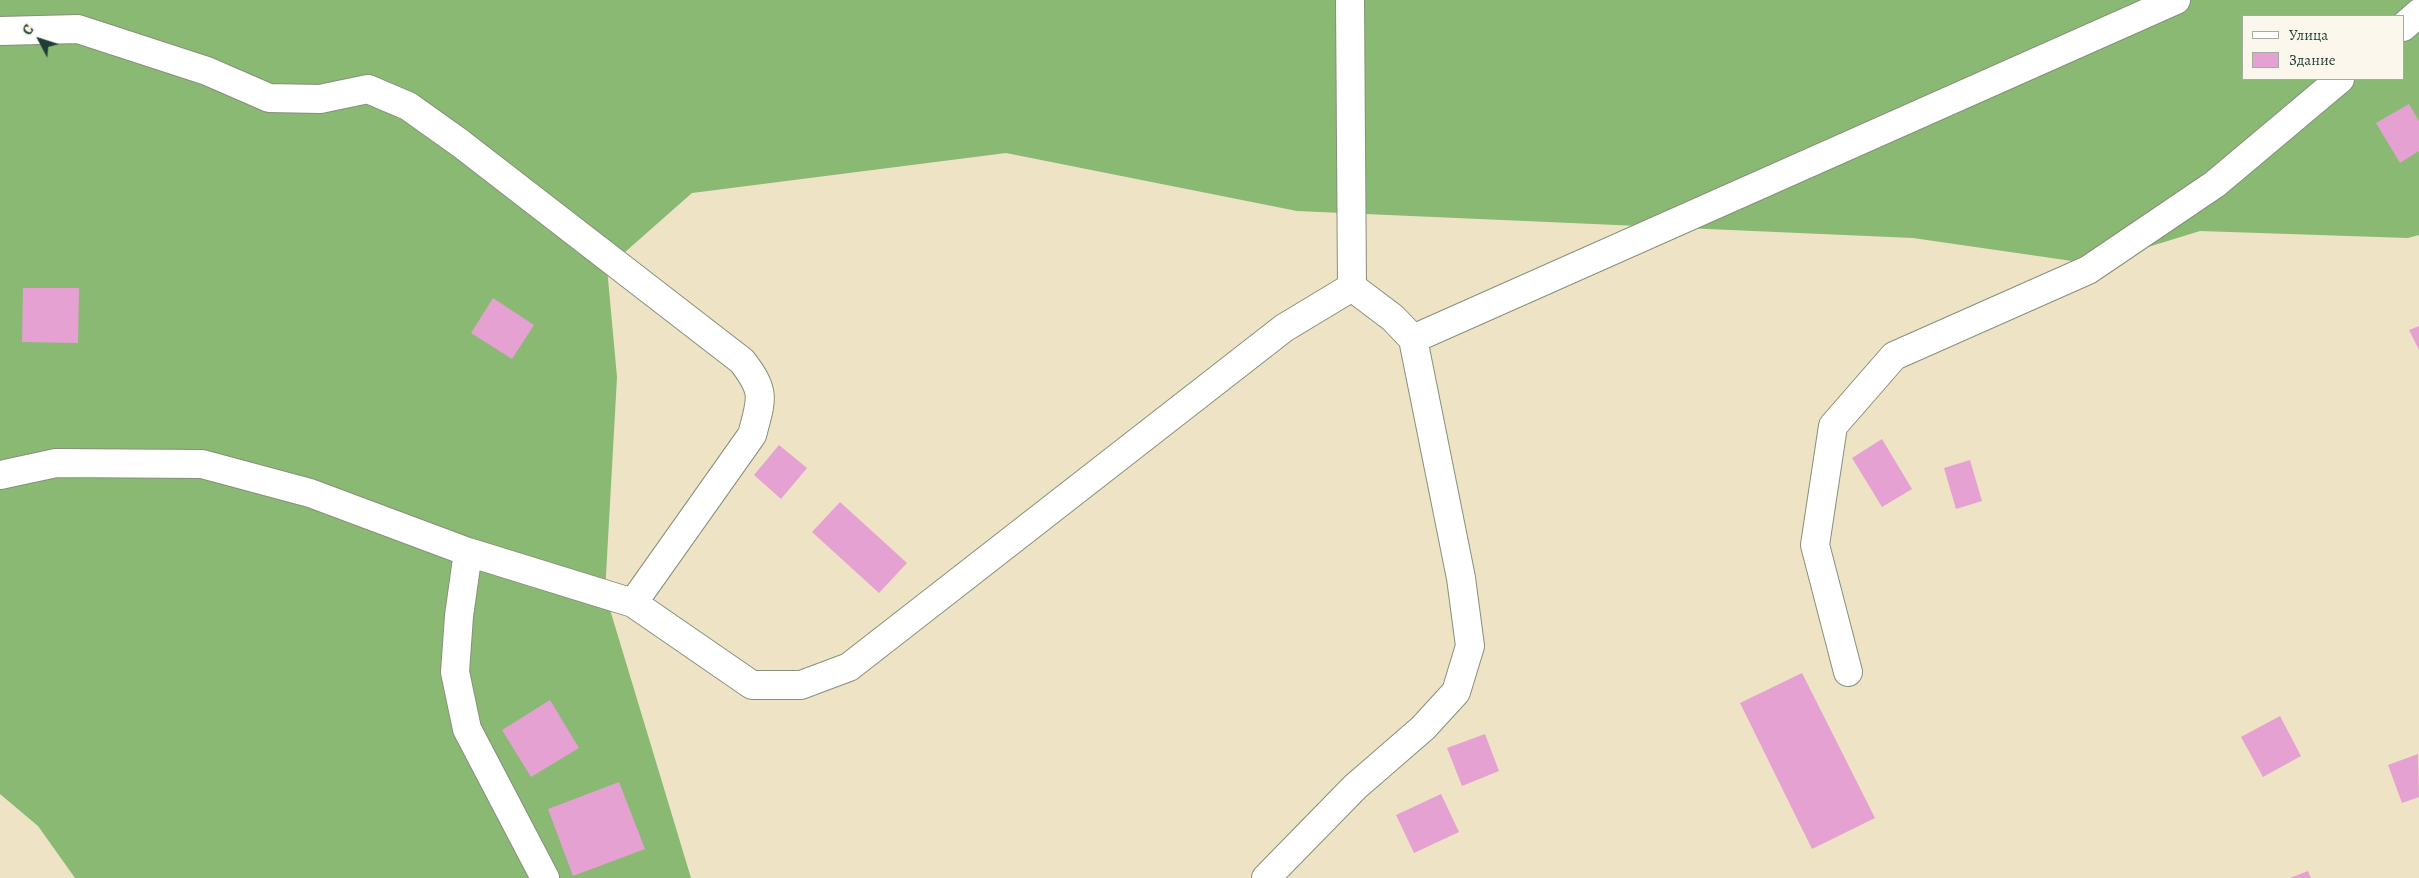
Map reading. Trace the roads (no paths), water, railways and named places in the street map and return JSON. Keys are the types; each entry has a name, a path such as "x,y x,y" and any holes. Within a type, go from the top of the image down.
{"street":[{"path":"1350,0 1352,287"},
{"path":"1413,339 2176,0"},
{"path":"2404,25 2419,13"},
{"path":"0,31 78,30 207,71 269,98 320,99 368,89 400,103 460,142 742,360 758,382 760,405 752,435 633,603"},
{"path":"1848,672 1815,545 1833,426 1894,356 2088,270 2215,184 2339,80"},
{"path":"1266,878 1355,787 1423,728 1456,692 1470,646 1461,578 1413,339 1393,318 1352,287"},
{"path":"0,475 56,463 202,464 310,492 468,552 633,603 752,685 801,685 849,667 1284,328 1352,287"},
{"path":"468,552 459,616 455,672 467,729 546,878"}]}
